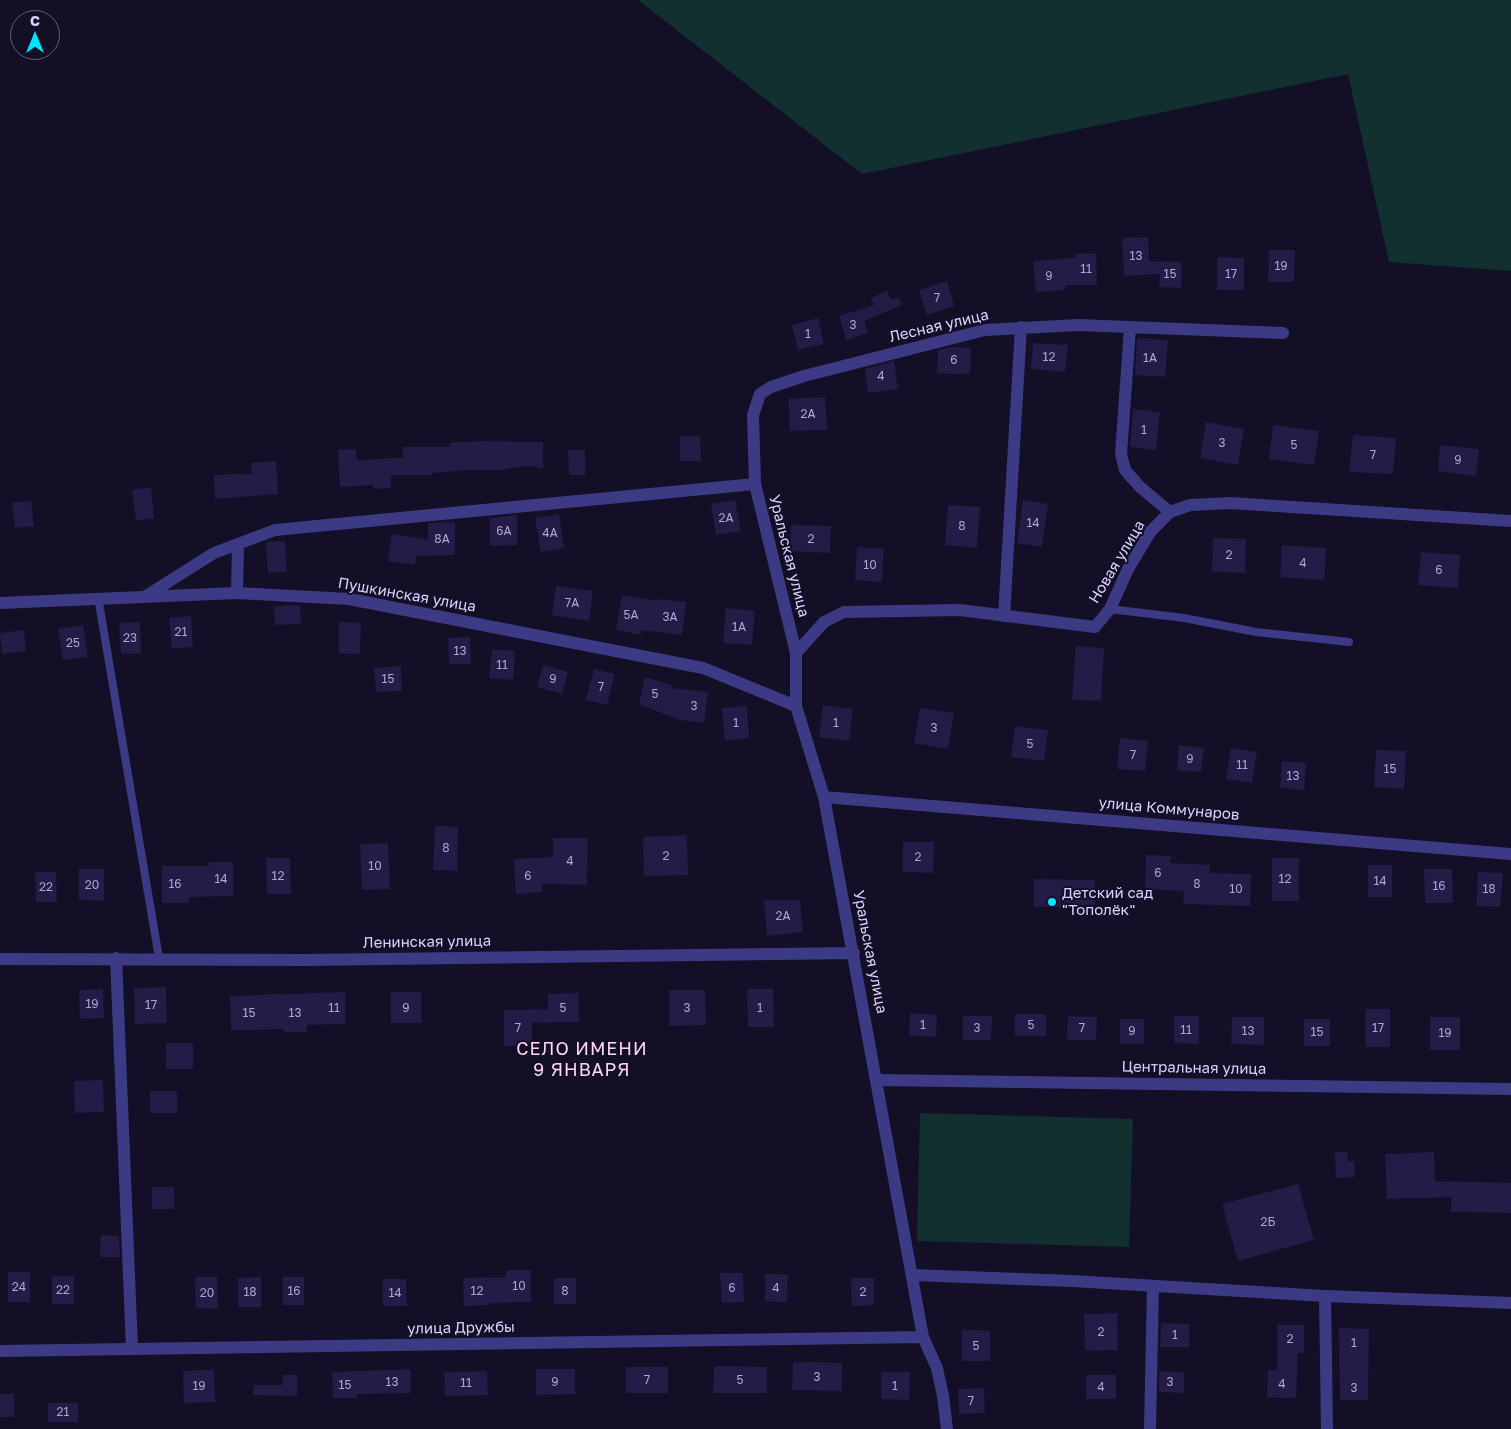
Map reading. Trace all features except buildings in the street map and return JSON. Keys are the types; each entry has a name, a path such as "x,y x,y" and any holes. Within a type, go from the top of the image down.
{"street":[{"name":"Лесная улица","path":"754,484 753,415 760,394 771,387 804,376 985,330 1078,325 1283,333"},
{"path":"1004,616 1021,327"},
{"path":"1130,328 1121,454 1125,470 1140,487 1170,512"},
{"path":"146,596 214,554 275,530 754,484"},
{"name":"Уральская улица","path":"754,484 796,653 796,706 824,797 913,1275 923,1338 937,1368 947,1429"},
{"name":"Новая улица","path":"796,653 824,622 844,612 960,610 1095,626 1110,609 1128,569 1152,531 1170,512 1190,505 1230,503 1511,521"},
{"path":"237,593 238,544"},
{"name":"Пушкинская улица","path":"0,603 98,597 237,593 349,599 703,668 796,706"},
{"name":"улица Коммунаров","path":"824,797 1511,854"},
{"name":"Ленинская улица","path":"0,959 159,958 305,960 854,954"},
{"path":"116,958 132,1349"},
{"name":"Центральная улица","path":"877,1080 1511,1089"},
{"path":"913,1275 1072,1281 1324,1296 1511,1303"},
{"path":"1150,1429 1153,1287"},
{"path":"1324,1296 1327,1429"},
{"name":"улица Дружбы","path":"0,1350 923,1338"}],"lane":[{"path":"98,597 159,958"},
{"path":"1110,609 1184,618 1256,632 1349,642"}],"green space":[{"path":"638,0 1511,0 1511,271 1389,262 1348,74 862,174"},
{"path":"920,1113 1133,1119 1129,1247 917,1241"}],"place":[{"name":"Детский сад \"Тополёк\"","path":"1052,902"}],"district":[{"name":"СЕЛО ИМЕНИ 9 ЯНВАРЯ","path":"582,1059"}]}
